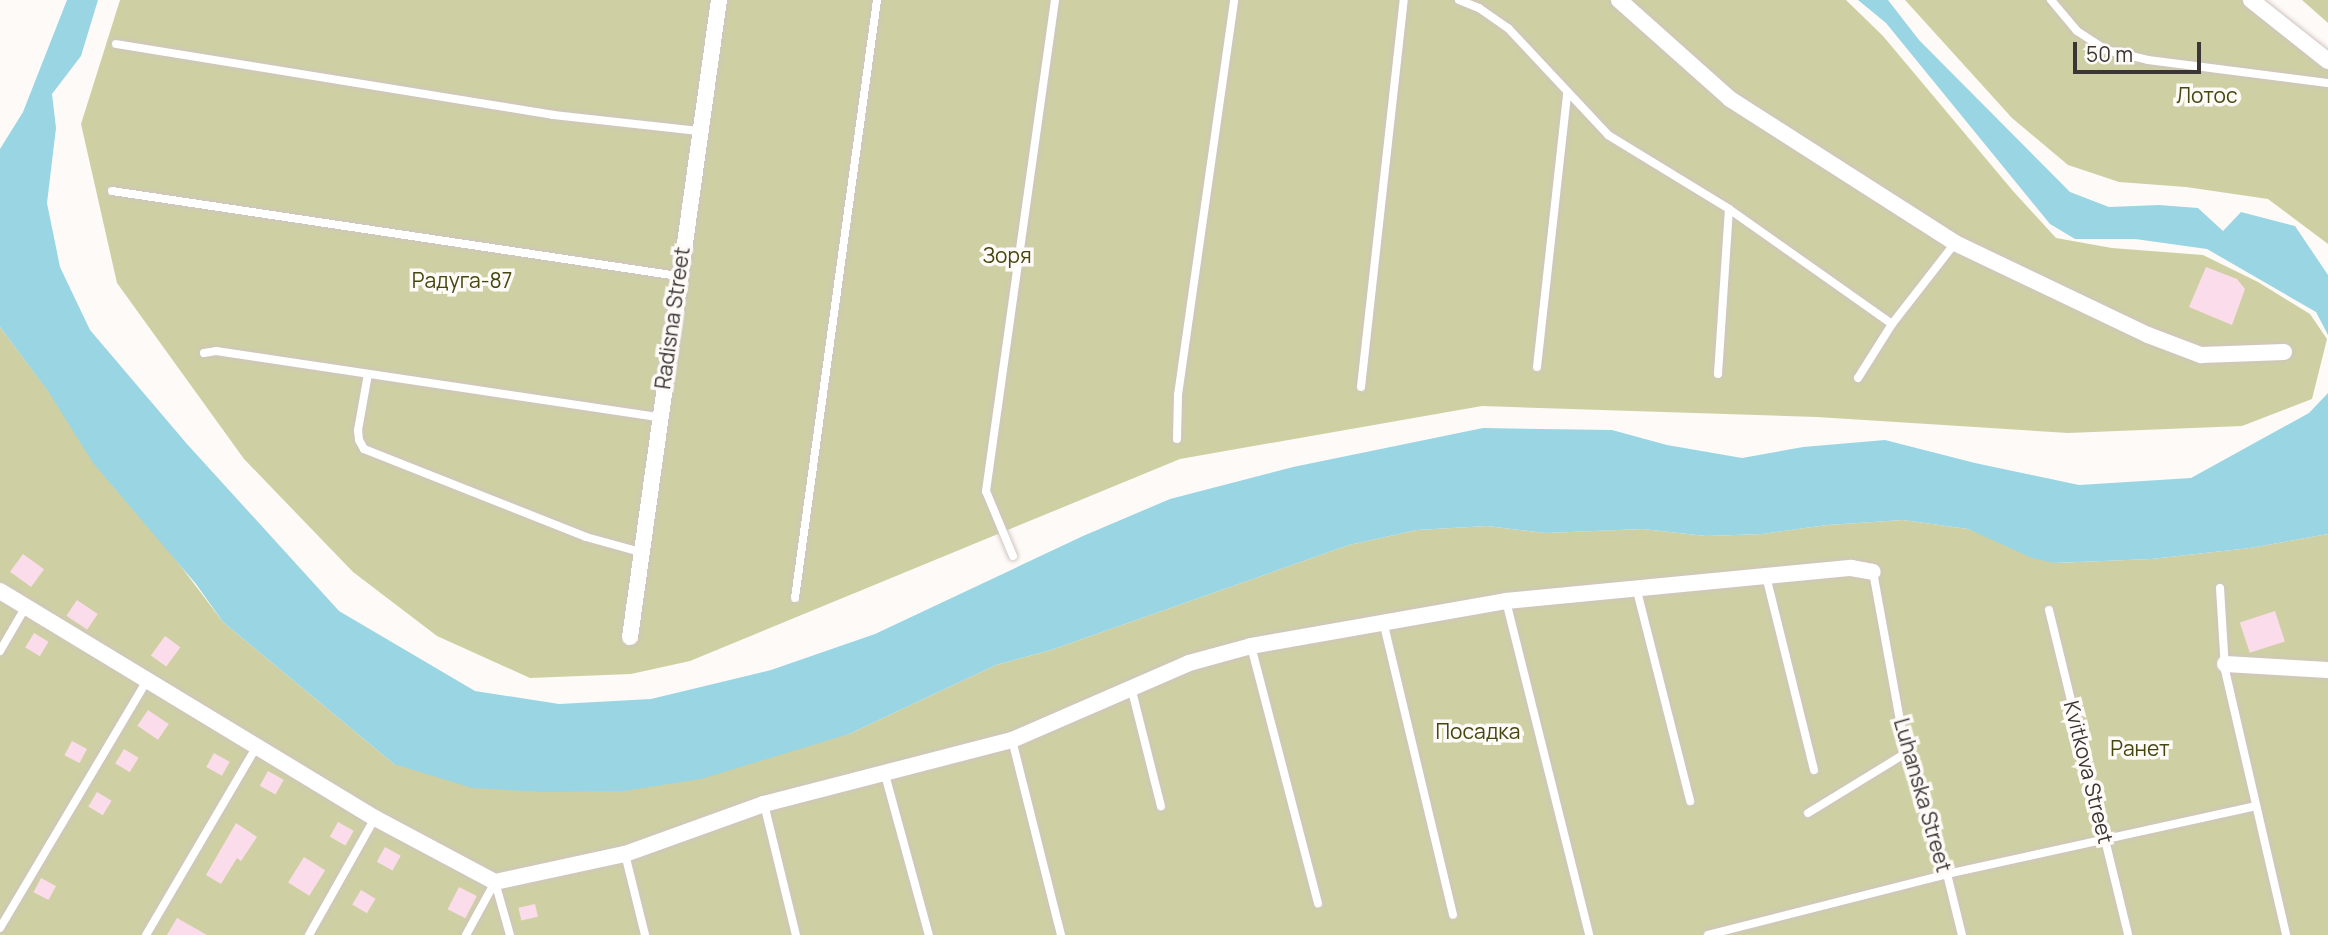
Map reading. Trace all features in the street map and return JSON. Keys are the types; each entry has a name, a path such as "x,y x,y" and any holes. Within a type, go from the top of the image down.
{"street":[{"name":"Radisna Street","path":"630,637 678,276 719,0"},
{"path":"1619,0 1730,99 1955,243 2148,335 2200,355 2284,352"},
{"path":"2251,0 2328,61"},
{"path":"0,591 375,818 495,882 625,854 764,804 1012,740 1189,663 1251,646 1506,601 1851,568 1873,572"},
{"path":"2225,664 2328,670"}],"lane":[{"path":"795,598 877,0"},
{"path":"1013,556 986,491 1055,0"},
{"path":"1177,439 1178,395 1234,0"},
{"path":"1361,387 1404,0"},
{"path":"1459,0 1479,8 1508,28 1608,135 1729,209 1892,324"},
{"path":"2052,0 2077,31 2106,50 2148,60 2328,83"},
{"path":"116,44 553,115 699,131"},
{"path":"1537,367 1567,94"},
{"path":"112,191 678,276"},
{"path":"1718,374 1729,209"},
{"path":"1858,378 1892,324 1955,243"},
{"path":"204,353 216,351 659,417"},
{"path":"368,374 358,430 364,449 586,537 640,552"},
{"name":"Luhanska Street","path":"1873,572 1906,753 1947,874 1962,935"},
{"path":"1766,575 1814,770"},
{"path":"1636,587 1690,801"},
{"path":"2220,588 2225,664 2286,935"},
{"path":"1506,601 1590,935"},
{"path":"0,651 25,608"},
{"name":"Kvitkova Street","path":"2049,610 2128,935"},
{"path":"1383,621 1453,915"},
{"path":"1251,646 1318,904"},
{"path":"0,928 148,679"},
{"path":"1131,687 1161,806"},
{"path":"1012,740 1061,935"},
{"path":"146,935 257,746"},
{"path":"1808,813 1906,753"},
{"path":"884,771 929,935"},
{"path":"764,804 796,935"},
{"path":"1709,935 1947,874 2255,806"},
{"path":"309,935 375,818"},
{"path":"625,854 645,935"},
{"path":"466,935 495,882"},
{"path":"495,882 510,935"}],"green space":[{"name":"Зоря","path":"120,0 1846,0 1883,36 2056,238 2112,248 2203,255 2258,282 2310,314 2327,339 2312,399 2242,426 2068,433 1817,417 1482,406 1180,459 690,661 631,674 530,678 437,636 353,572 244,459 117,283 81,124"},
{"name":"Лотос","path":"1905,0 2254,0 2328,69 2328,244 2268,199 2186,187 2119,182 2068,165 2012,118"},
{"path":"2302,0 2328,0 2328,23"},
{"name":"Посадка","path":"0,327 223,622 394,764 849,734 996,665 1051,650 1349,545 1417,530 1487,526 1546,533 1643,529 1706,536 1762,534 1827,525 1903,520 1968,529 2054,563 2151,559 2250,548 2328,534 2328,935 0,935"}],"water":[{"path":"67,0 98,0 81,56 52,94 56,128 47,203 60,267 90,330 187,444 339,611 475,691 559,704 651,699 771,670 875,634 1083,536 1170,499 1293,467 1483,428 1612,430 1667,445 1742,458 1803,447 1885,440 2079,485 2191,478 2309,413 2328,393 2328,534 2250,548 2151,559 2054,563 2032,558 1968,529 1903,520 1827,525 1762,534 1706,536 1643,529 1546,533 1487,526 1417,530 1349,545 1051,650 996,665 849,734 701,779 624,791 546,792 472,788 394,764 223,622 196,584 93,463 48,391 0,327 0,149 23,112"},
{"path":"1858,0 1888,0 1919,40 2070,192 2109,207 2159,205 2198,208 2223,231 2241,212 2295,226 2328,275 2328,335 2316,312 2207,249 2135,239 2075,239 2050,224 1886,23"}],"building":[{"path":"2206,267 2237,279 2245,289 2232,325 2189,307"},
{"path":"23,554 44,569 31,587 10,572"},
{"path":"77,600 98,614 87,630 66,616"},
{"path":"2275,611 2285,641 2250,653 2240,622"},
{"path":"34,633 49,642 40,656 25,648"},
{"path":"165,636 180,647 166,667 151,655"},
{"path":"148,710 169,724 158,740 137,726"},
{"path":"72,741 87,749 79,763 64,755"},
{"path":"124,749 139,758 130,772 115,764"},
{"path":"214,753 230,762 222,776 206,767"},
{"path":"268,771 284,780 276,795 260,786"},
{"path":"97,792 112,801 103,815 88,807"},
{"path":"338,822 354,831 346,846 330,837"},
{"path":"236,823 257,837 241,861 237,858 221,884 206,875"},
{"path":"385,847 401,856 393,871 377,862"},
{"path":"304,857 325,870 309,896 288,882"},
{"path":"41,878 56,886 48,900 33,892"},
{"path":"459,887 477,896 465,918 448,909"},
{"path":"361,890 376,899 367,913 352,905"},
{"path":"535,904 538,917 521,920 518,908"},
{"path":"177,918 207,935 167,935"}],"park label":[{"name":"Радуга-87","path":"462,280"},
{"name":"Ранет","path":"2140,748"}]}
